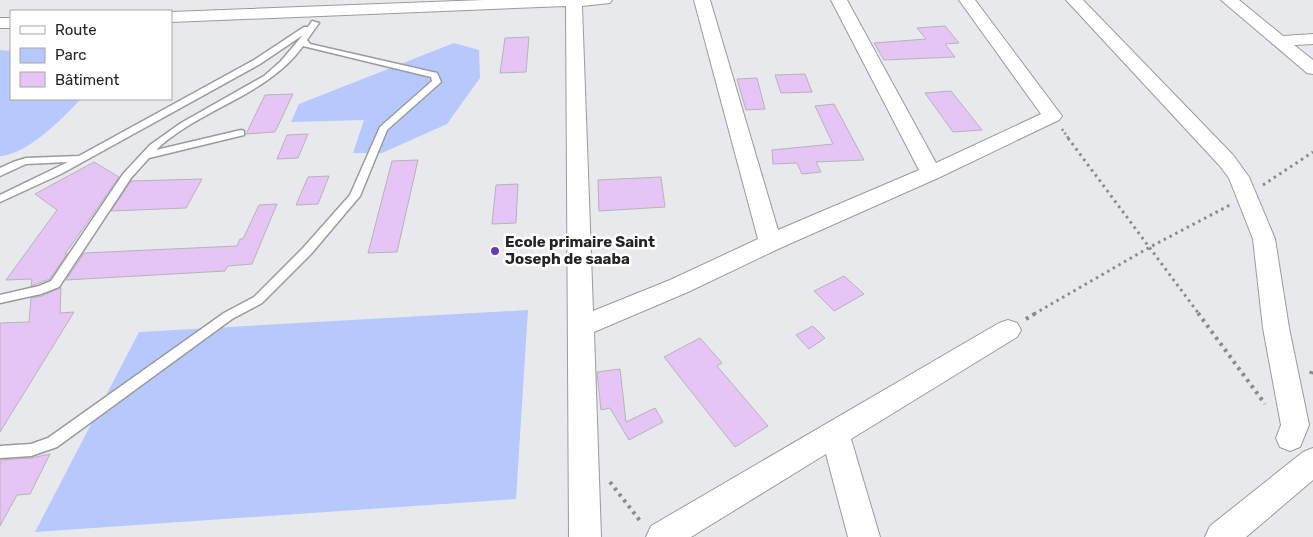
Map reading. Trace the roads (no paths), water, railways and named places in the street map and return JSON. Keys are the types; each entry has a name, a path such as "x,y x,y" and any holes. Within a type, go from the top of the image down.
{"street":[{"path":"172,12 182,0"},
{"path":"702,0 770,243"},
{"path":"840,0 931,173"},
{"path":"580,327 679,286 770,243 931,173 1052,116 967,0"},
{"path":"1074,0 1226,160 1239,177 1264,239 1280,357 1296,425 1290,438"},
{"path":"1229,0 1313,69"},
{"path":"172,17 590,1 580,327 585,537"},
{"path":"1280,41 1313,39"},
{"path":"654,533 835,435 1008,330"},
{"path":"835,435 864,537"},
{"path":"1221,537 1313,463"}],"lane":[{"path":"0,299 41,290 55,284 127,176 147,154 171,133 266,77 295,52 321,11"},
{"path":"0,199 84,157 257,62 321,11"},
{"path":"0,452 31,450 52,443 228,316 258,300 307,251 352,200 383,130 437,82 434,76 307,46 303,40"},
{"path":"147,154 240,133"},
{"path":"0,173 8,166 19,162 84,157"}],"place":[{"name":"Ecole primaire Saint Joseph de saaba","path":"495,251"}]}
